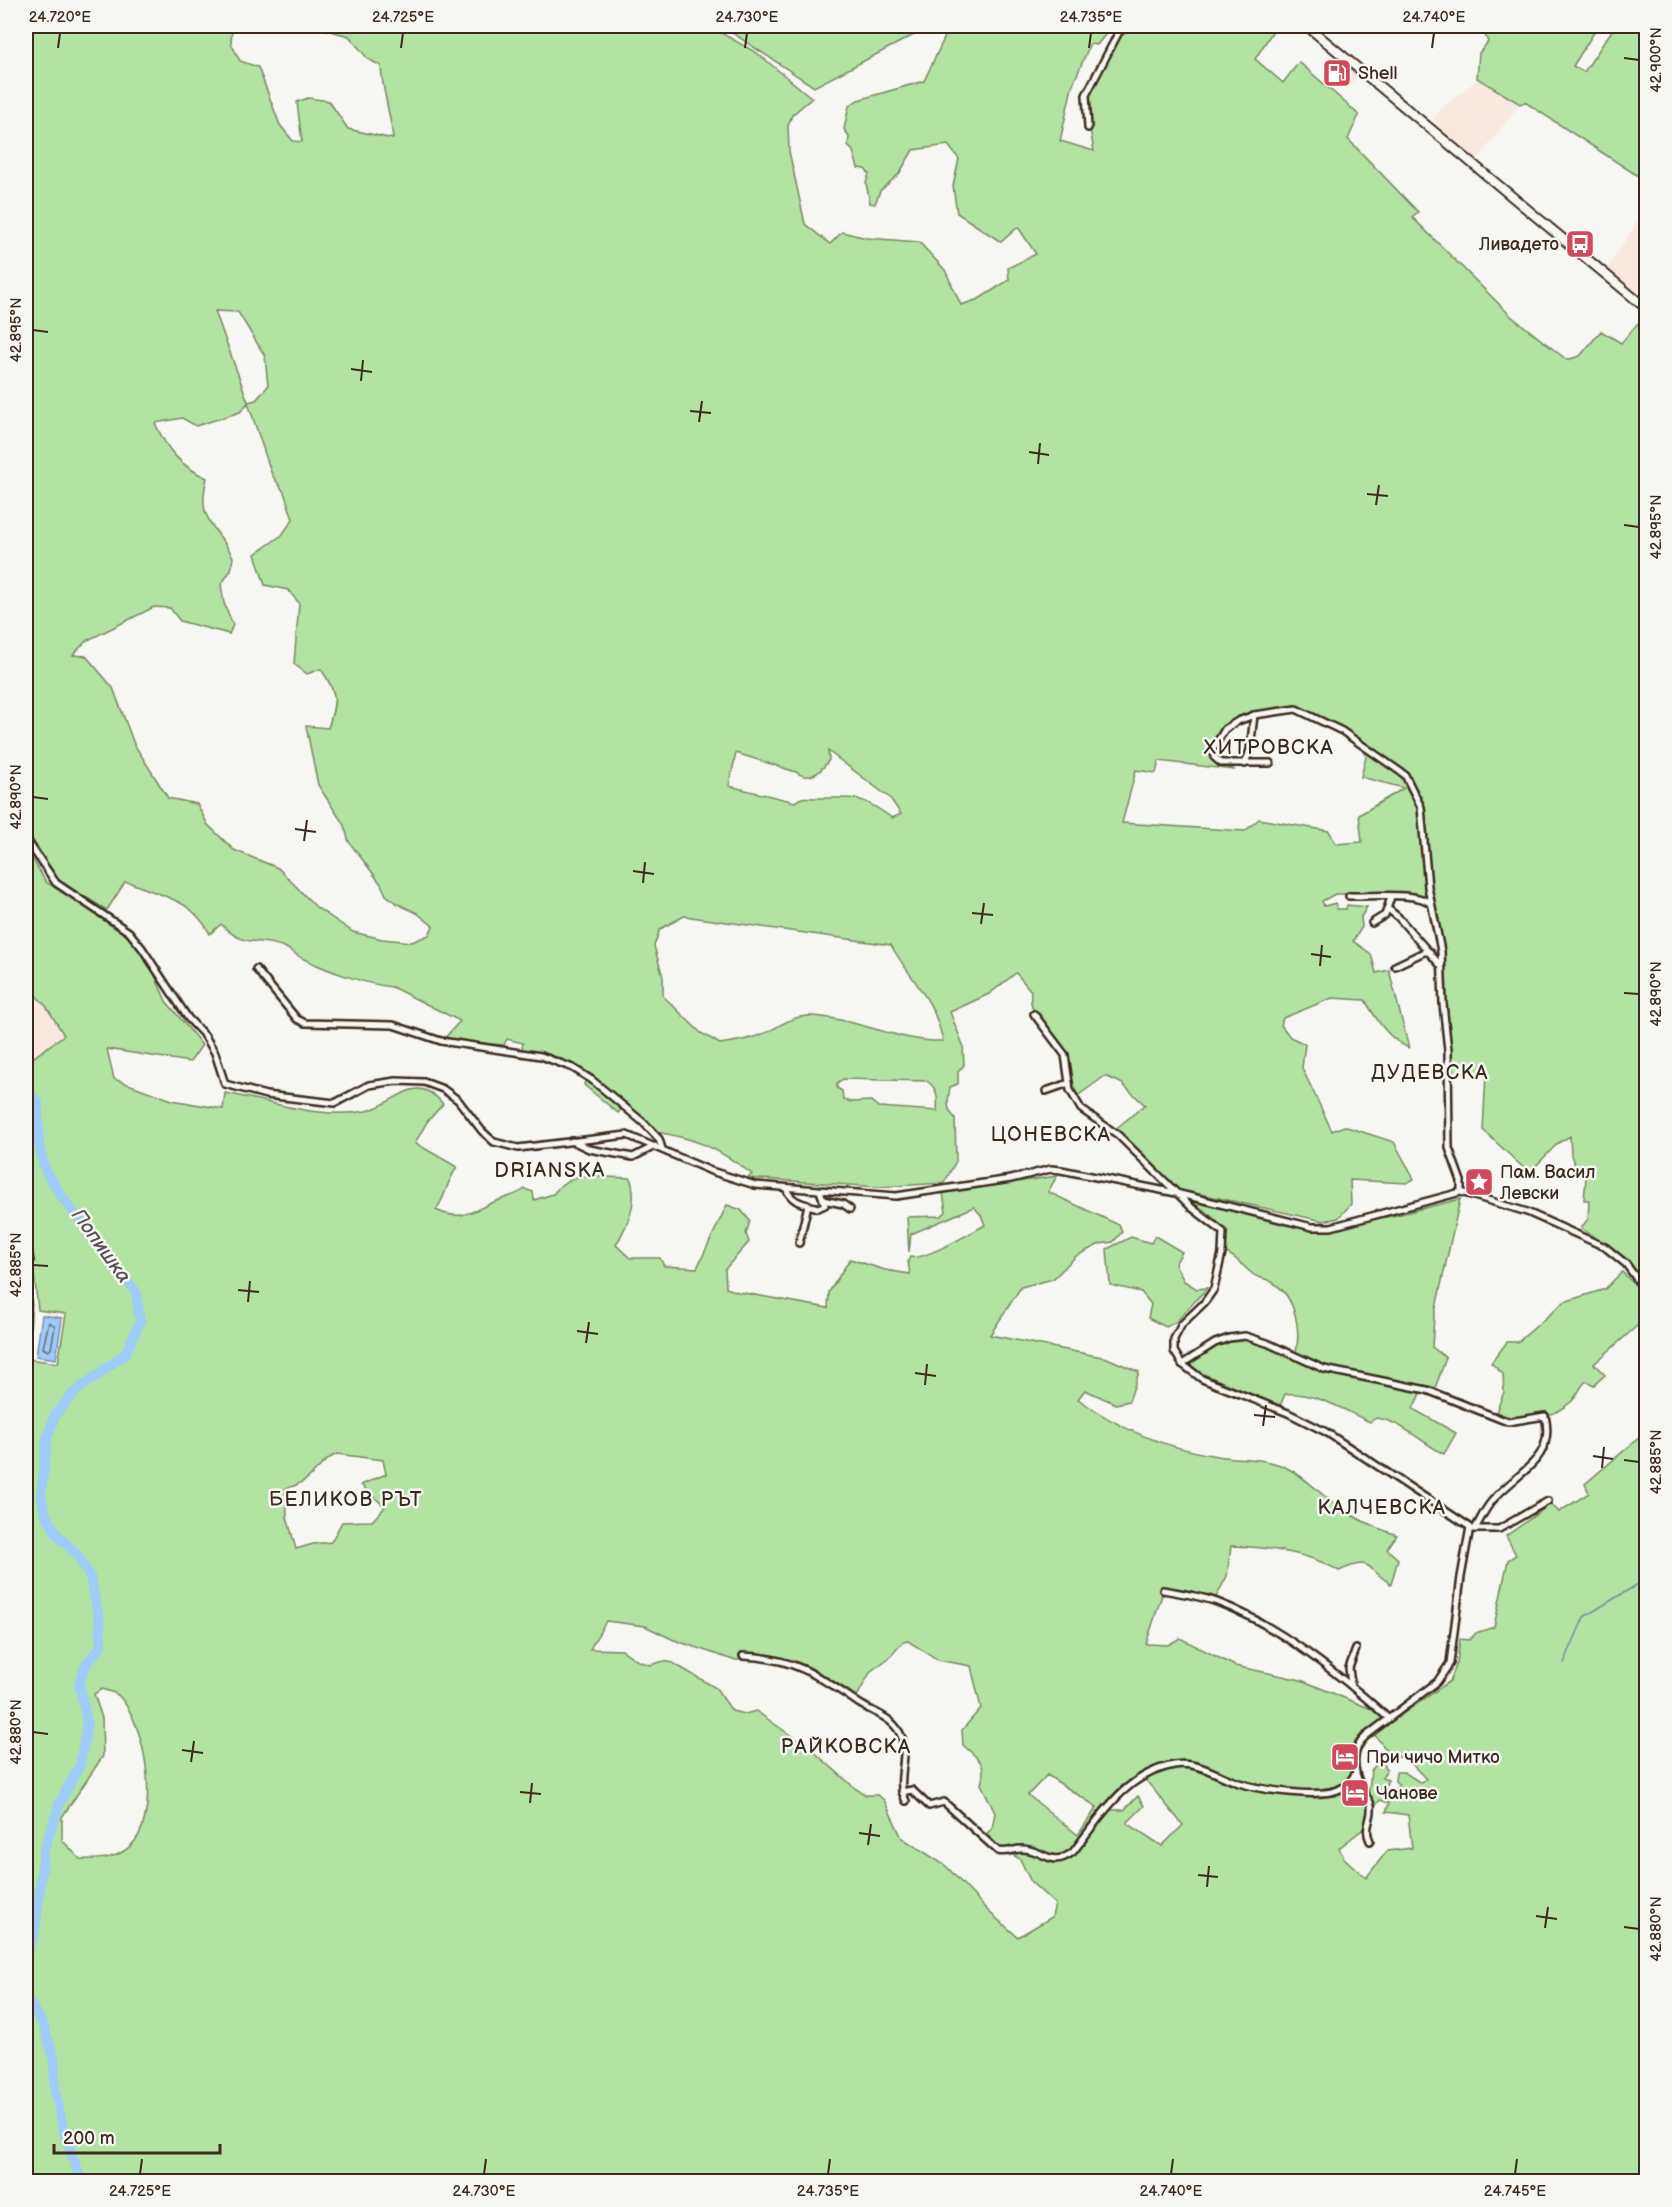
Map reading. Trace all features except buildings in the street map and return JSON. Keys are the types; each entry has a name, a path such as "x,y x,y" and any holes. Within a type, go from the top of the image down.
{"street":[{"path":"1088,128 1086,95 1122,26"},
{"path":"1307,26 1647,308"},
{"path":"1270,763 1221,763 1214,757 1213,749 1225,729 1254,714 1296,709 1342,730 1405,775 1421,807 1432,906 1441,951 1448,1050 1449,1148 1461,1181 1461,1192"},
{"path":"1245,764 1250,750 1254,714"},
{"path":"26,839 56,883 129,932 142,948 180,1006 216,1053 225,1084 266,1095 326,1103 340,1102 369,1085 396,1081 424,1082 442,1089 458,1100 482,1131 505,1146 518,1148 627,1135 733,1179 755,1185 820,1191 911,1195 1011,1179 1051,1169 1176,1192 1312,1227 1331,1227 1461,1192 1527,1212 1605,1247 1626,1264 1647,1293"},
{"path":"1349,896 1415,896 1426,899 1432,906"},
{"path":"1372,923 1388,909 1391,897"},
{"path":"1388,909 1430,952 1442,968"},
{"path":"1395,966 1424,952 1430,952"},
{"path":"256,969 297,1019 305,1023 393,1025 441,1041 541,1056 573,1068 592,1080 644,1123 659,1139 662,1149"},
{"path":"1034,1014 1065,1055 1068,1083 1081,1109 1105,1129 1118,1135 1176,1192 1221,1228 1224,1236 1214,1289 1204,1303 1182,1324 1174,1339 1174,1351 1182,1364 1202,1379 1288,1413 1326,1432 1469,1524 1472,1529"},
{"path":"1046,1091 1068,1083"},
{"path":"572,1140 589,1149 633,1157 655,1146"},
{"path":"786,1188 788,1196 794,1200 821,1208 825,1205 820,1191"},
{"path":"823,1200 843,1204 850,1209"},
{"path":"799,1243 808,1205"},
{"path":"26,1238 30,1261"},
{"path":"1182,1364 1215,1343 1245,1336 1267,1343 1324,1369 1427,1390 1508,1422 1545,1416 1548,1431 1544,1448 1533,1464 1491,1502 1472,1529 1461,1578 1450,1663 1437,1682 1359,1742 1355,1752 1354,1774 1370,1802 1366,1833 1370,1841"},
{"path":"1472,1529 1499,1529 1548,1501"},
{"path":"1163,1590 1196,1596 1232,1609 1336,1672 1388,1718"},
{"path":"1351,1684 1349,1668 1356,1649"},
{"path":"743,1656 780,1660 806,1669 888,1719 900,1734 904,1746 902,1792 906,1801"},
{"path":"902,1792 915,1792 929,1806 944,1802 952,1812 998,1851 1025,1849 1056,1860 1073,1852 1113,1800 1137,1779 1174,1765 1205,1768 1250,1786 1303,1792 1337,1791 1345,1786 1354,1774"}],"shaded area":[{"path":"1332,50 1362,74 1347,89 1325,73"},
{"path":"1478,79 1520,104 1477,160 1450,140 1433,119 1442,108"},
{"path":"1646,207 1646,300 1608,268"},
{"path":"26,985 46,1006 64,1035 26,1063"}],"green space":[{"path":"26,26 232,26 231,43 240,61 258,67 280,125 293,141 302,142 297,102 308,98 329,101 348,129 393,139 381,66 368,59 349,36 312,26 709,26 757,53 812,98 792,115 788,126 789,151 805,224 830,244 842,232 867,238 919,242 945,270 961,305 979,299 1009,280 1008,268 1036,254 1018,227 1001,242 957,213 953,186 959,159 948,145 913,150 899,174 880,191 875,204 870,203 866,183 869,174 865,169 858,168 853,151 848,146 849,137 844,129 849,106 858,100 924,81 950,26 1125,26 1113,33 1108,31 1097,45 1090,44 1072,87 1060,141 1094,151 1086,108 1088,85 1113,41 1137,26 1276,26 1255,59 1283,83 1299,62 1359,115 1348,139 1418,212 1412,217 1511,316 1567,360 1580,356 1601,331 1621,343 1645,315 1646,317 1646,1286 1605,1244 1581,1228 1588,1219 1589,1200 1584,1200 1586,1178 1577,1172 1571,1155 1570,1136 1558,1143 1529,1173 1483,1130 1486,1074 1450,1074 1442,959 1422,838 1420,841 1428,900 1416,894 1335,894 1322,901 1324,906 1336,903 1337,909 1346,909 1347,905 1367,907 1361,917 1362,927 1353,941 1371,954 1376,973 1389,970 1409,1048 1389,1034 1365,1000 1332,998 1283,1018 1281,1025 1290,1037 1305,1044 1302,1068 1332,1131 1344,1126 1394,1142 1414,1179 1407,1183 1350,1180 1351,1204 1338,1218 1323,1221 1173,1188 1114,1130 1145,1105 1121,1083 1105,1076 1076,1097 1071,1085 1065,1053 1057,1040 1036,1017 1031,1001 1031,991 1016,973 989,994 950,1012 963,1045 964,1065 958,1072 958,1084 950,1087 948,1104 955,1118 956,1161 944,1183 879,1187 747,1178 752,1174 715,1150 692,1140 650,1131 627,1104 620,1103 622,1108 618,1113 584,1085 587,1074 522,1049 523,1043 507,1039 504,1045 443,1040 460,1021 392,987 335,972 301,958 284,947 245,940 237,937 221,924 210,934 203,922 186,906 131,883 125,882 107,910 60,882 26,830","holes":["215,311 238,312 265,356 268,386 256,400 248,402","248,403 272,475 284,492 293,519 282,535 255,554 265,585 288,590 299,603 294,664 307,674 321,669 333,691 334,704 328,728 306,726 318,785 344,825 349,842 381,884 386,895 417,913 433,926 429,935 412,942 382,939 353,932 316,907 278,868 234,850 208,825 197,804 168,798 134,744 113,688 86,656 73,655 86,641 154,607 170,608 180,621 229,634 233,625 224,603 221,585 231,570 233,557 206,513 204,492 207,478 189,468 175,456 155,423 182,418 196,426 240,412","1305,711 1364,748 1366,757 1361,777 1404,788 1359,815 1362,842 1336,844 1329,831 1259,819 1245,831 1122,823 1136,770 1156,773 1159,761 1235,770 1215,762 1215,748 1221,736 1238,721 1259,714","828,751 890,798 901,814 892,818 871,804 856,799 805,797 795,802 729,786 736,753 805,776 814,775 829,760","684,916 891,945 928,1000 943,1041 909,1038 845,1021 804,1016 751,1038 720,1044 701,1033 663,996 663,977 654,946 660,929","843,1079 927,1081 936,1094 937,1111 878,1107 871,1101 851,1102 843,1099 842,1091 837,1088 837,1083"]},
{"path":"722,26 931,26 814,87"},
{"path":"1481,26 1598,26 1573,66 1584,72 1615,26 1646,26 1646,178 1644,180 1525,102 1520,104 1477,78 1479,53 1488,42"},
{"path":"26,848 46,882 139,939 166,1001 202,1045 190,1062 107,1049 114,1079 172,1100 223,1109 225,1093 331,1113 366,1111 377,1108 405,1092 423,1089 433,1094 443,1104 427,1122 415,1143 457,1167 436,1210 453,1215 466,1214 525,1189 533,1192 534,1200 553,1194 562,1184 579,1176 630,1178 633,1204 625,1229 616,1245 630,1258 660,1258 664,1266 697,1268 727,1205 741,1210 750,1221 746,1234 749,1242 725,1269 726,1288 738,1292 828,1308 829,1292 850,1259 885,1270 910,1274 908,1261 910,1257 936,1251 985,1225 981,1215 974,1207 911,1234 909,1252 907,1217 941,1216 946,1212 943,1193 1057,1176 1048,1192 1119,1225 1122,1232 1113,1242 1100,1244 1076,1256 1053,1279 1021,1287 990,1335 1107,1358 1139,1372 1129,1401 1116,1404 1085,1390 1078,1399 1127,1429 1179,1448 1226,1457 1260,1460 1285,1467 1347,1512 1397,1535 1387,1549 1398,1559 1391,1584 1363,1564 1339,1571 1301,1555 1231,1546 1227,1576 1213,1603 1171,1594 1162,1595 1146,1644 1168,1645 1180,1638 1235,1666 1301,1680 1388,1716 1355,1745 1352,1753 1350,1779 1338,1785 1310,1791 1295,1791 1239,1781 1245,1789 1332,1793 1354,1783 1360,1800 1373,1810 1362,1830 1339,1848 1344,1858 1366,1878 1387,1851 1412,1848 1408,1815 1386,1812 1389,1803 1380,1800 1374,1807 1365,1793 1369,1790 1371,1770 1381,1760 1387,1769 1382,1778 1388,1780 1385,1787 1392,1793 1399,1785 1395,1781 1396,1772 1404,1772 1421,1783 1426,1779 1406,1758 1391,1756 1374,1734 1450,1681 1457,1663 1460,1639 1469,1640 1476,1633 1494,1627 1508,1560 1516,1555 1506,1536 1551,1504 1559,1512 1589,1493 1585,1484 1640,1437 1646,1424 1646,2181 26,2181 26,1258 32,1304 28,1359 58,1363 66,1314 38,1310 26,1199 26,1063 64,1035 46,1006 26,985","holes":["337,1454 383,1460 386,1474 361,1485 385,1507 372,1521 342,1522 331,1542 296,1549 287,1517 286,1488 309,1477","606,1621 645,1626 674,1640 733,1660 764,1660 802,1669 841,1687 855,1700 871,1671 889,1658 903,1642 908,1641 938,1660 971,1666 981,1708 962,1730 963,1745 982,1766 981,1784 995,1813 992,1829 982,1837 1020,1859 1031,1882 1055,1904 1052,1917 1018,1937 989,1912 946,1866 902,1838 884,1800 877,1795 866,1795 856,1789 813,1751 756,1711 745,1714 732,1711 716,1688 673,1663 664,1661 650,1665 638,1661 622,1650 590,1649","102,1689 113,1693 119,1696 128,1709 142,1746 148,1788 142,1827 135,1841 117,1855 80,1859 62,1840 62,1817 103,1756 102,1718 94,1694","1047,1775 1097,1807 1078,1835 1028,1795","1138,1778 1144,1778 1183,1825 1162,1846 1127,1823 1144,1806 1138,1796 1124,1810 1110,1810 1108,1801 1121,1786"]},
{"path":"1460,1199 1434,1317 1432,1347 1446,1358 1435,1388 1424,1385 1413,1409 1456,1433 1444,1454 1394,1423 1376,1418 1370,1422 1329,1403 1296,1394 1285,1394 1280,1406 1201,1373 1185,1360 1201,1350 1245,1335 1295,1356 1298,1336 1295,1315 1287,1296 1272,1282 1254,1275 1226,1253 1221,1228 1207,1212 1192,1201 1312,1230 1397,1215"},
{"path":"1155,1236 1182,1252 1175,1264 1184,1281 1197,1289 1207,1288 1176,1322 1166,1327 1148,1318 1151,1304 1141,1292 1110,1285 1107,1249 1131,1237 1151,1243"},
{"path":"1622,1272 1646,1296 1646,1318 1594,1364 1605,1375 1594,1385 1586,1381 1572,1401 1555,1413 1526,1419 1496,1412 1504,1392 1503,1374 1491,1363 1507,1342 1518,1342 1564,1302 1605,1289"}],"water":[{"path":"42,1315 62,1318 56,1359 36,1356"}],"waterway":[{"name":"Попишка","path":"26,1089 38,1103 39,1145 45,1170 64,1200 136,1292 140,1322 125,1354 74,1393 55,1415 47,1439 41,1494 45,1512 58,1536 77,1554 90,1577 100,1621 101,1647 86,1664 79,1683 87,1722 80,1765 60,1802 44,1850 35,1932 26,1955"},
{"path":"1564,1663 1584,1617 1643,1581 1646,1576"},
{"name":"Попишка","path":"26,1998 43,2024 54,2058 55,2090 65,2137 82,2182"}],"place":[{"name":"Shell","path":"1337,73"},
{"name":"Ливадето","path":"1580,244"},
{"name":"Пам. Васил Левски","path":"1479,1182"},
{"name":"При чичо Митко","path":"1345,1757"},
{"name":"Чанове","path":"1355,1793"}],"district":[{"name":"ХИТРОВСКА","path":"1269,748"},
{"name":"ДУДЕВСКА","path":"1430,1073"},
{"name":"ЦОНЕВСКА","path":"1051,1135"},
{"name":"DRIANSKA","path":"550,1171"},
{"name":"БЕЛИКОВ РЪТ","path":"346,1500"},
{"name":"КАЛЧЕВСКА","path":"1382,1508"},
{"name":"РАЙКОВСКА","path":"846,1747"}]}
